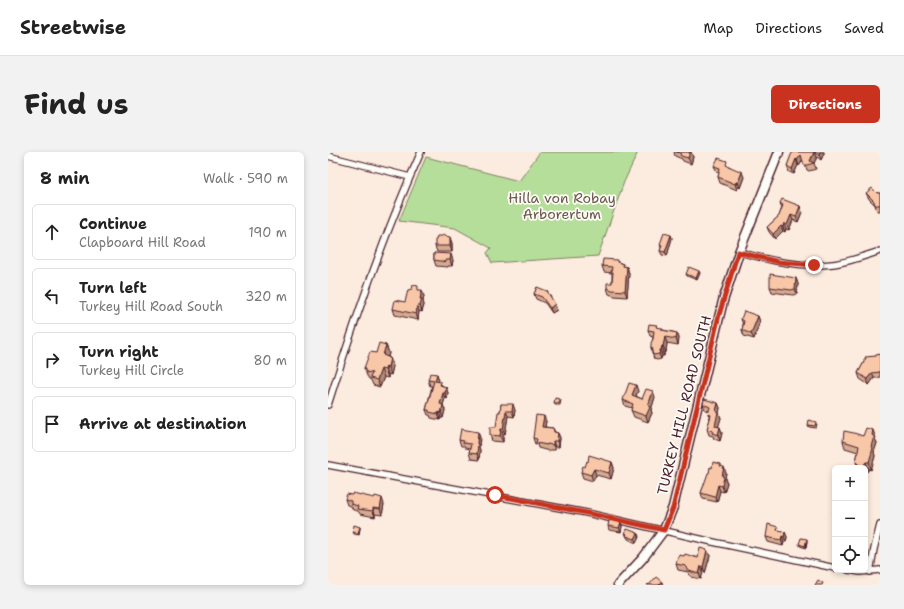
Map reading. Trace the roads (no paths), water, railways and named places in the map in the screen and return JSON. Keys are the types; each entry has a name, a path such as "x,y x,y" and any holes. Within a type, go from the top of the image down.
{"street":[{"path":"328,405 359,309 389,228 422,152"},
{"name":"TURKEY HILL ROAD SOUTH","path":"618,585 643,558 664,530 673,508 719,315 738,252 779,152"},
{"path":"328,156 410,177"},
{"path":"738,252 779,262 814,265 834,264 880,251"},
{"path":"328,465 537,503 832,567"},
{"path":"880,525 870,572 880,570"}],"park label":[{"name":"Hilla von Robay Arborertum","path":"562,206"}]}
